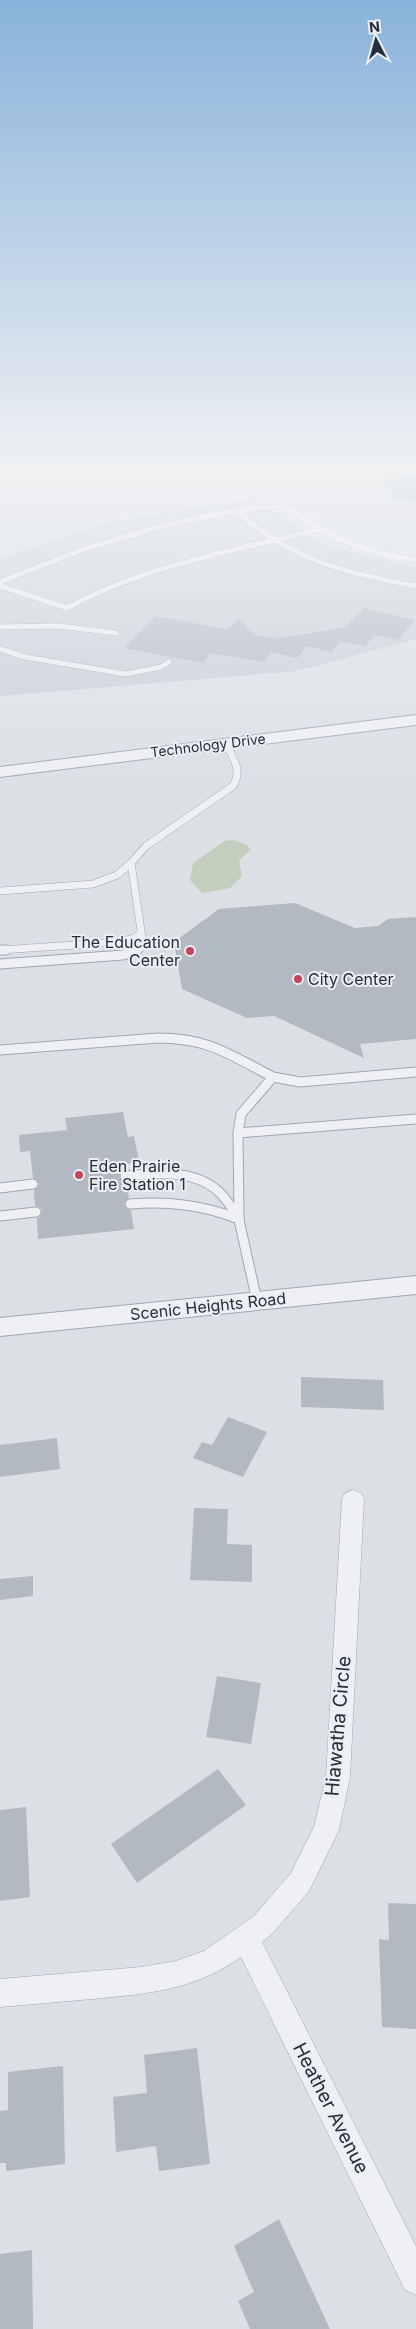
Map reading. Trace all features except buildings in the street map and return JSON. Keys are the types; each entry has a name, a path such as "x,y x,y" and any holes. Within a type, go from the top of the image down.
{"street":[{"name":"Technology Drive","path":"0,772 416,720"},
{"name":"Scenic Heights Road","path":"0,1327 416,1285"},
{"name":"Hiawatha Circle","path":"0,1993 141,1981 176,1974 213,1961 263,1925 300,1882 326,1830 338,1777 353,1499"},
{"name":"Heather Avenue","path":"246,1938 416,2279"}],"lane":[{"path":"0,584 15,575"},
{"path":"0,584 67,608 98,591 147,575"},
{"path":"357,575 416,586"},
{"path":"0,628 49,624 116,633"},
{"path":"0,650 25,657 126,674 161,667 169,662"},
{"path":"0,891 93,884 117,875 146,846 233,786 239,778 239,772 225,743"},
{"path":"0,964 130,953 141,948 143,944 131,863"},
{"path":"0,950 120,942 135,938 141,933"},
{"path":"0,1050 158,1038 180,1039 199,1042 217,1048 273,1077 300,1082 416,1072"},
{"path":"257,1301 239,1220 238,1133 241,1114 273,1077"},
{"path":"238,1133 416,1118"},
{"path":"125,1176 157,1173 181,1175 208,1184 226,1198 239,1220"},
{"path":"0,1188 33,1184"},
{"path":"130,1204 180,1202 210,1208 239,1220"},
{"path":"0,1216 36,1212"}],"shaded area":[{"path":"0,575 416,575 416,639 297,671 0,696"}],"green space":[{"path":"233,840 247,845 251,850 239,860 242,876 230,888 202,893 190,880 193,863 225,841"}],"place":[{"name":"The Education Center","path":"190,951"},
{"name":"City Center","path":"298,979"},
{"name":"Eden Prairie Fire Station 1","path":"79,1175"}]}
